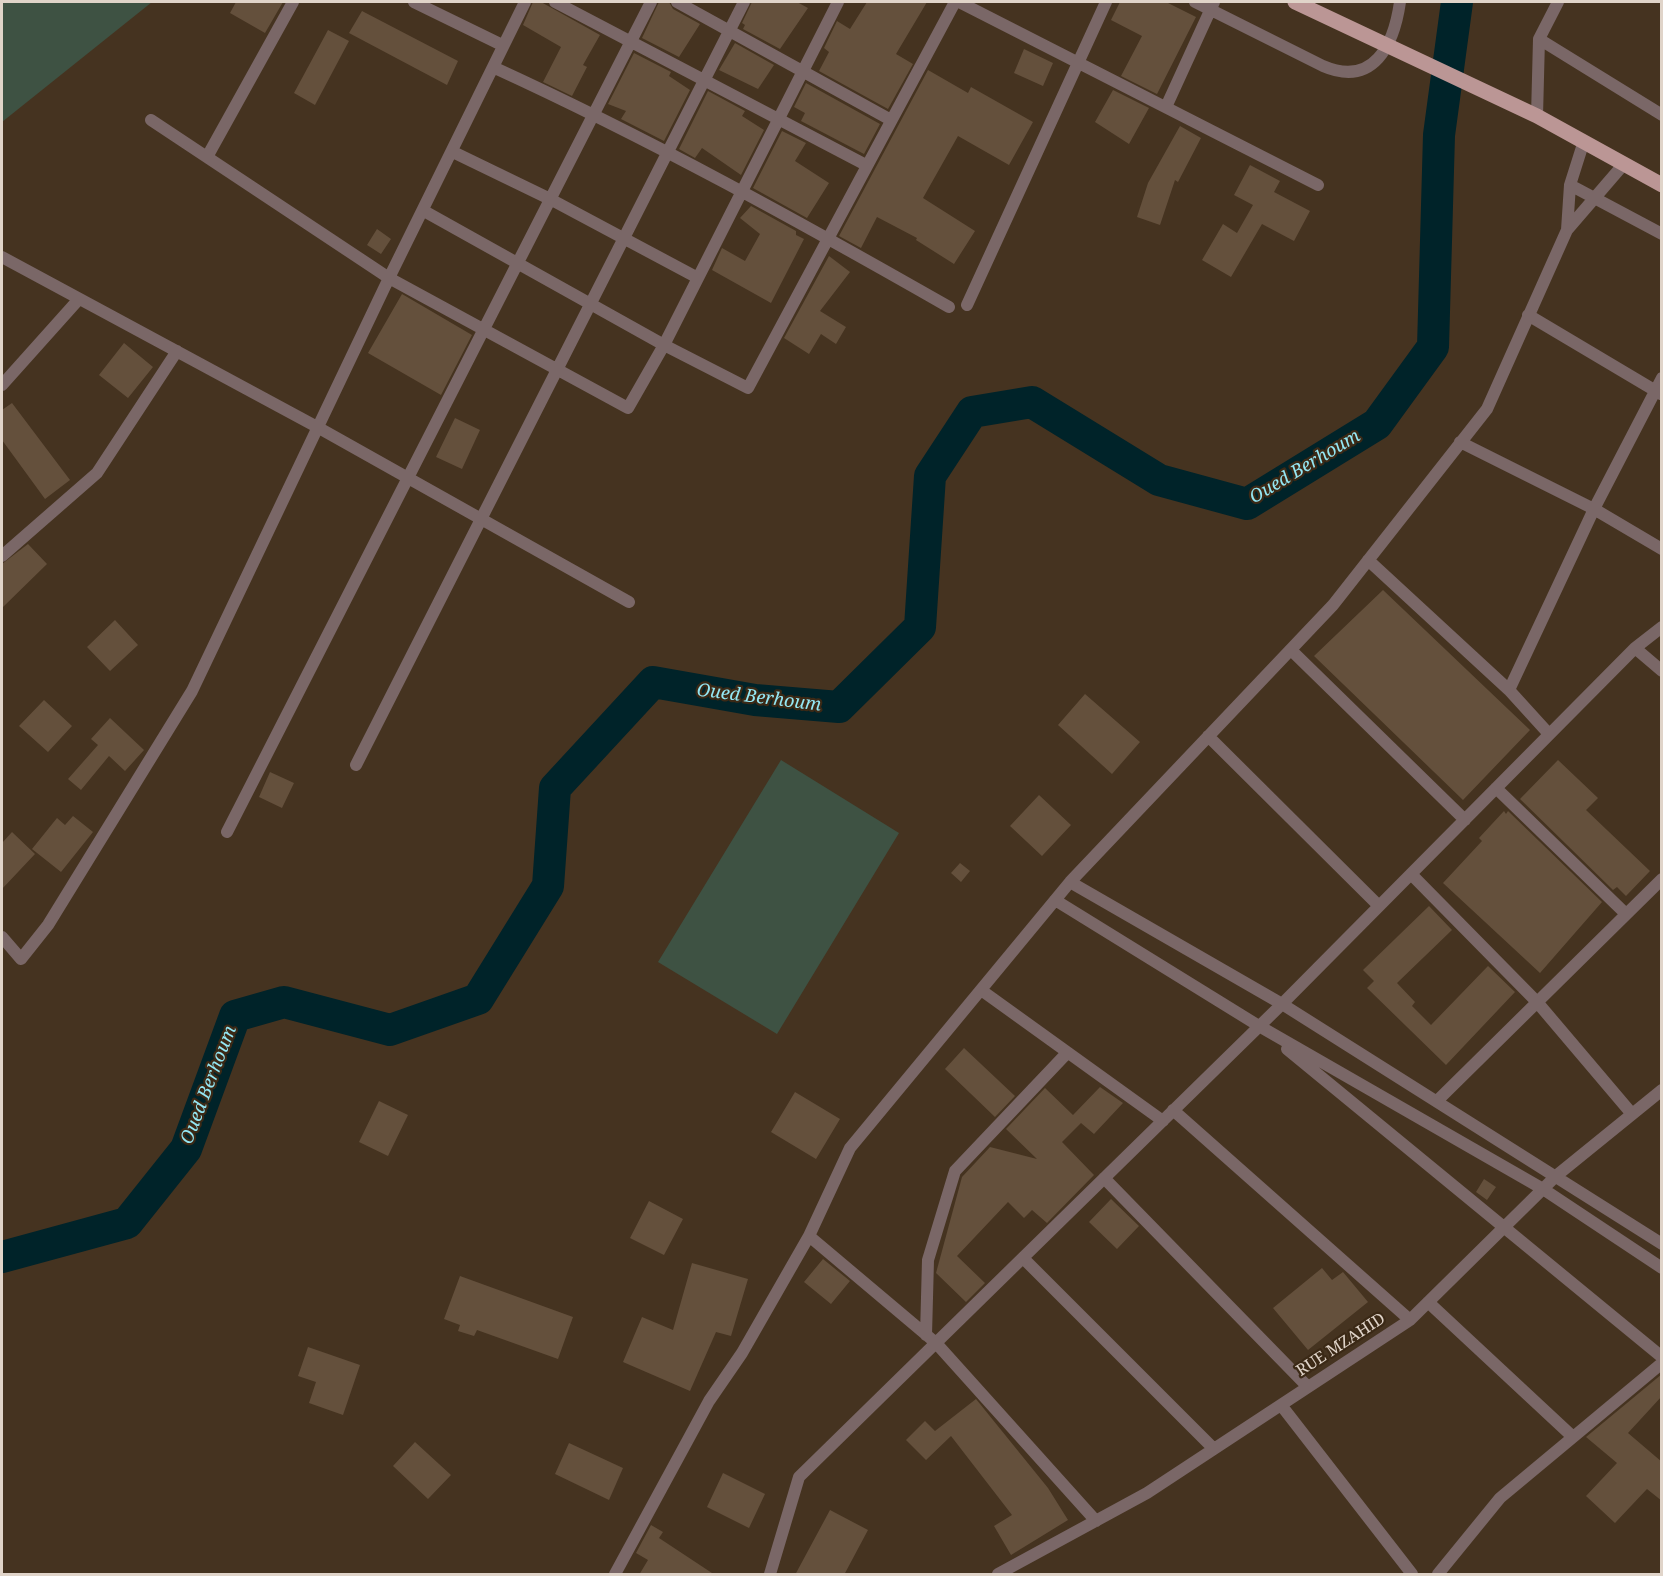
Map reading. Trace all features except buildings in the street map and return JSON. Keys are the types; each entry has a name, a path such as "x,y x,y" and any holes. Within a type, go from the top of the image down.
{"main road":[{"path":"1295,2 1389,44 1537,116 1583,144 1662,185"}],"street":[{"path":"207,157 292,2"},
{"path":"414,2 502,45"},
{"path":"2,937 21,959 54,915 192,691 389,278 495,68 502,45 525,2"},
{"path":"555,2 866,165"},
{"path":"227,832 651,2"},
{"path":"677,2 891,120"},
{"path":"356,765 556,367 744,2"},
{"path":"151,120 389,278 628,408 664,345 838,2"},
{"path":"424,212 664,345 748,388 866,165 957,2 1318,185"},
{"path":"967,305 1106,2"},
{"path":"1195,2 1213,6 1333,70 1356,71 1376,62 1389,44 1397,25 1400,2"},
{"path":"1537,116 1539,39 1558,2"},
{"path":"1166,107 1213,6"},
{"path":"1539,39 1662,115"},
{"path":"495,68 594,113 949,306"},
{"path":"1567,230 1570,185 1583,144"},
{"path":"453,152 550,199 698,278"},
{"path":"615,1575 709,1401 742,1353 809,1236 850,1148 1070,882 1333,605 1487,409 1567,230 1623,165"},
{"path":"1570,185 1662,234"},
{"path":"2,257 319,428 629,602"},
{"path":"2,385 79,299"},
{"path":"1528,315 1658,393"},
{"path":"2,556 97,473 177,351"},
{"path":"1509,690 1594,509 1658,393 1662,378"},
{"path":"1460,442 1594,509 1662,549"},
{"path":"1368,560 1509,690 1549,735"},
{"path":"770,1575 799,1477 931,1339 1023,1257 1282,1004 1635,648 1662,627"},
{"path":"1635,648 1662,671"},
{"path":"1291,650 1465,820"},
{"path":"1208,736 1379,906"},
{"path":"1496,788 1626,914"},
{"path":"1411,874 1537,1002 1632,1114"},
{"path":"1438,1100 1662,879"},
{"path":"1070,882 1282,1004 1438,1100 1662,1244"},
{"path":"1055,900 1259,1026 1543,1189 1662,1268"},
{"path":"981,990 1163,1120"},
{"path":"1259,1026 1662,1357"},
{"path":"931,1339 928,1260 956,1171 1067,1053"},
{"name":"RUE MZAHID","path":"998,1575 1148,1492 1410,1320 1556,1176 1662,1090"},
{"path":"1173,1110 1410,1320"},
{"path":"1104,1178 1308,1387"},
{"path":"809,1236 931,1339 1096,1521"},
{"path":"1023,1257 1214,1449"},
{"path":"1428,1302 1573,1437"},
{"path":"1438,1575 1500,1498 1662,1363"},
{"path":"1281,1405 1412,1575"}],"green space":[{"path":"2,2 152,2 2,122"},
{"path":"781,760 899,833 777,1034 658,962"}],"waterway":[{"name":"Oued Berhoum","path":"2,1257 127,1223 186,1149 235,1016 284,1002 390,1030 478,999 548,886 555,788 653,682 755,700 839,707 920,627 930,476 972,412 1032,402 1159,480 1247,504 1377,424 1433,347 1439,135 1457,2"}]}
